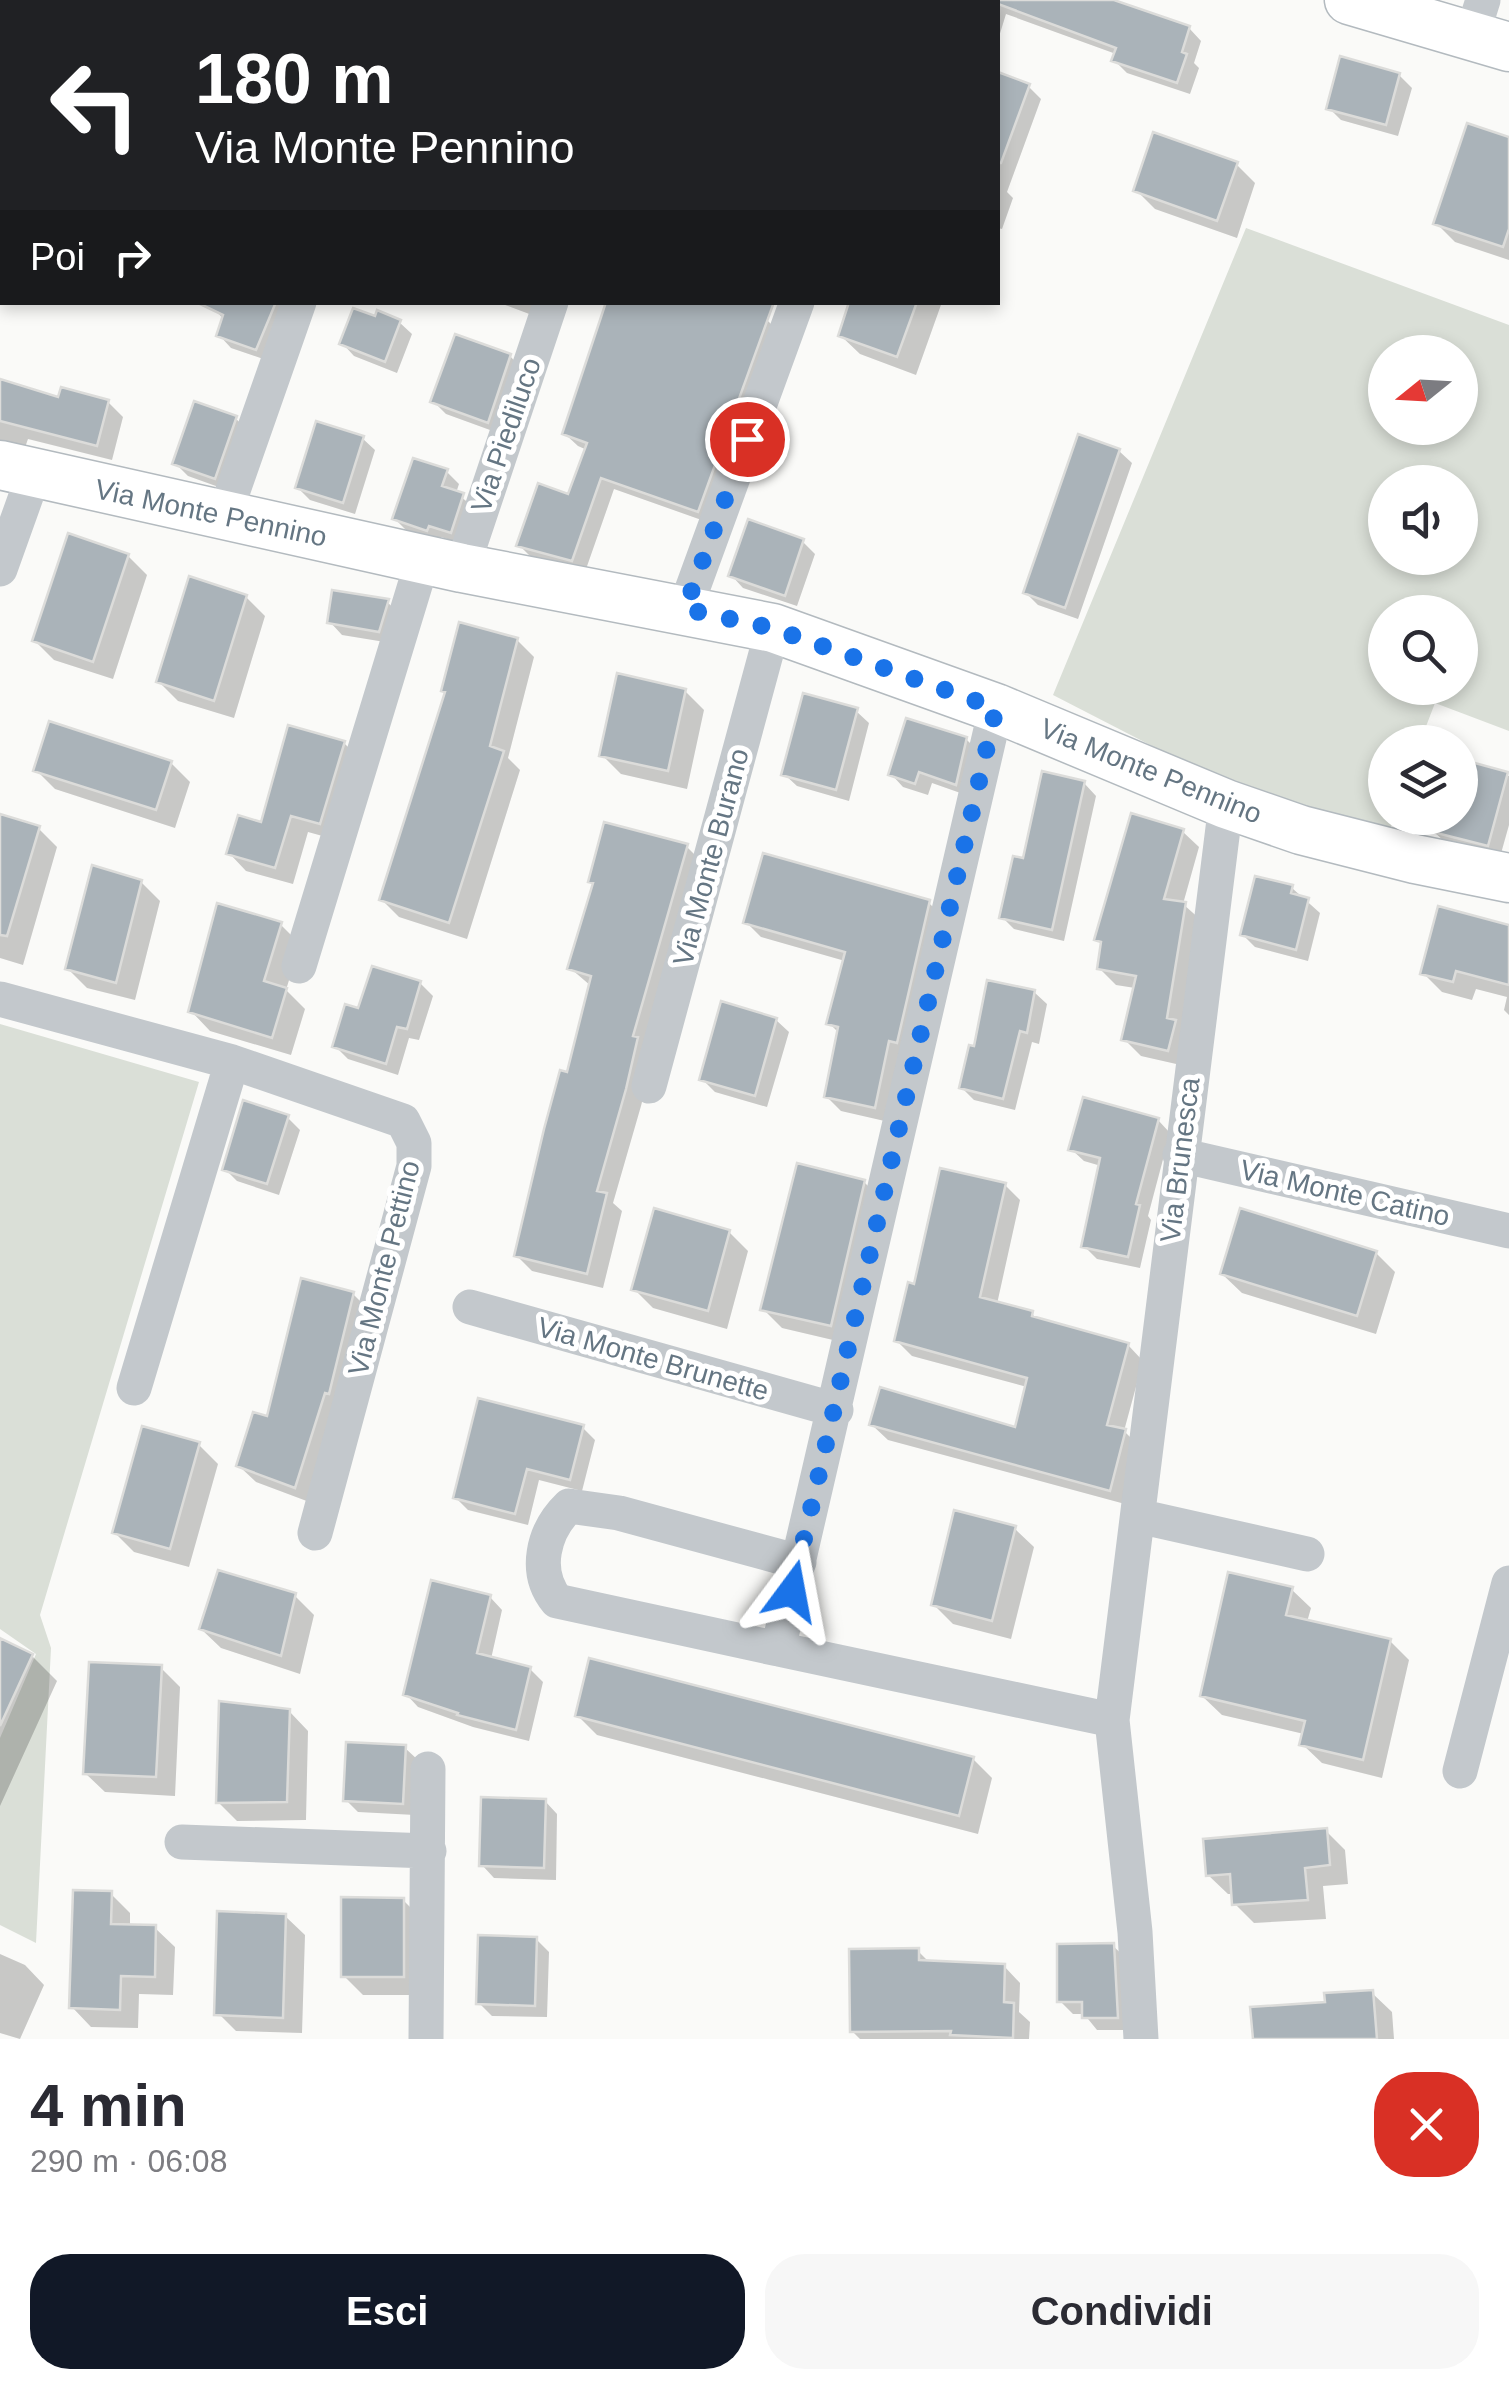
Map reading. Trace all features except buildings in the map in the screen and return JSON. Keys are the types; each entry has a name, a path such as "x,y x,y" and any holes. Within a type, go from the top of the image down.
{"street":[{"path":"1349,0 1488,27"},
{"path":"224,516 297,305"},
{"name":"Via Piediluco","path":"442,563 550,305"},
{"path":"685,609 796,305"},
{"path":"0,569 17,469"},
{"name":"Via Monte Pennino","path":"17,469 442,563 772,628 996,708 1226,804 1301,830 1509,878"},
{"path":"299,966 442,563"},
{"name":"Via Monte Burano","path":"650,1086 772,628"},
{"path":"778,1649 996,708"},
{"name":"Via Brunesca","path":"1142,2039 1135,1932 1112,1720 1226,804"},
{"name":"Via Monte Pettino","path":"0,999 232,1062 403,1121 414,1144 414,1166 315,1533"},
{"path":"134,1388 232,1062"},
{"name":"Via Monte Catino","path":"1180,1155 1509,1230"},
{"name":"Via Monte Brunette","path":"470,1307 836,1410"},
{"path":"799,1562 618,1513 570,1506 555,1520 543,1556 544,1586 558,1601 1112,1720"},
{"path":"1138,1516 1307,1554"},
{"path":"1460,1770 1509,1583"},
{"path":"426,2039 428,1769"},
{"path":"182,1842 429,1851"}],"shaded area":[{"path":"1246,228 1509,325 1509,731 1440,705 1478,705 1478,595 1368,595 1368,705 1434,705 1427,725 1368,725 1368,831 1222,782 1053,695"},
{"path":"0,1024 199,1082 40,1615 51,1648 36,1943 0,1925 0,1738 36,1654 0,1629"}],"route":[{"path":"747,439 685,609 772,628 996,708 792,1591"}]}
